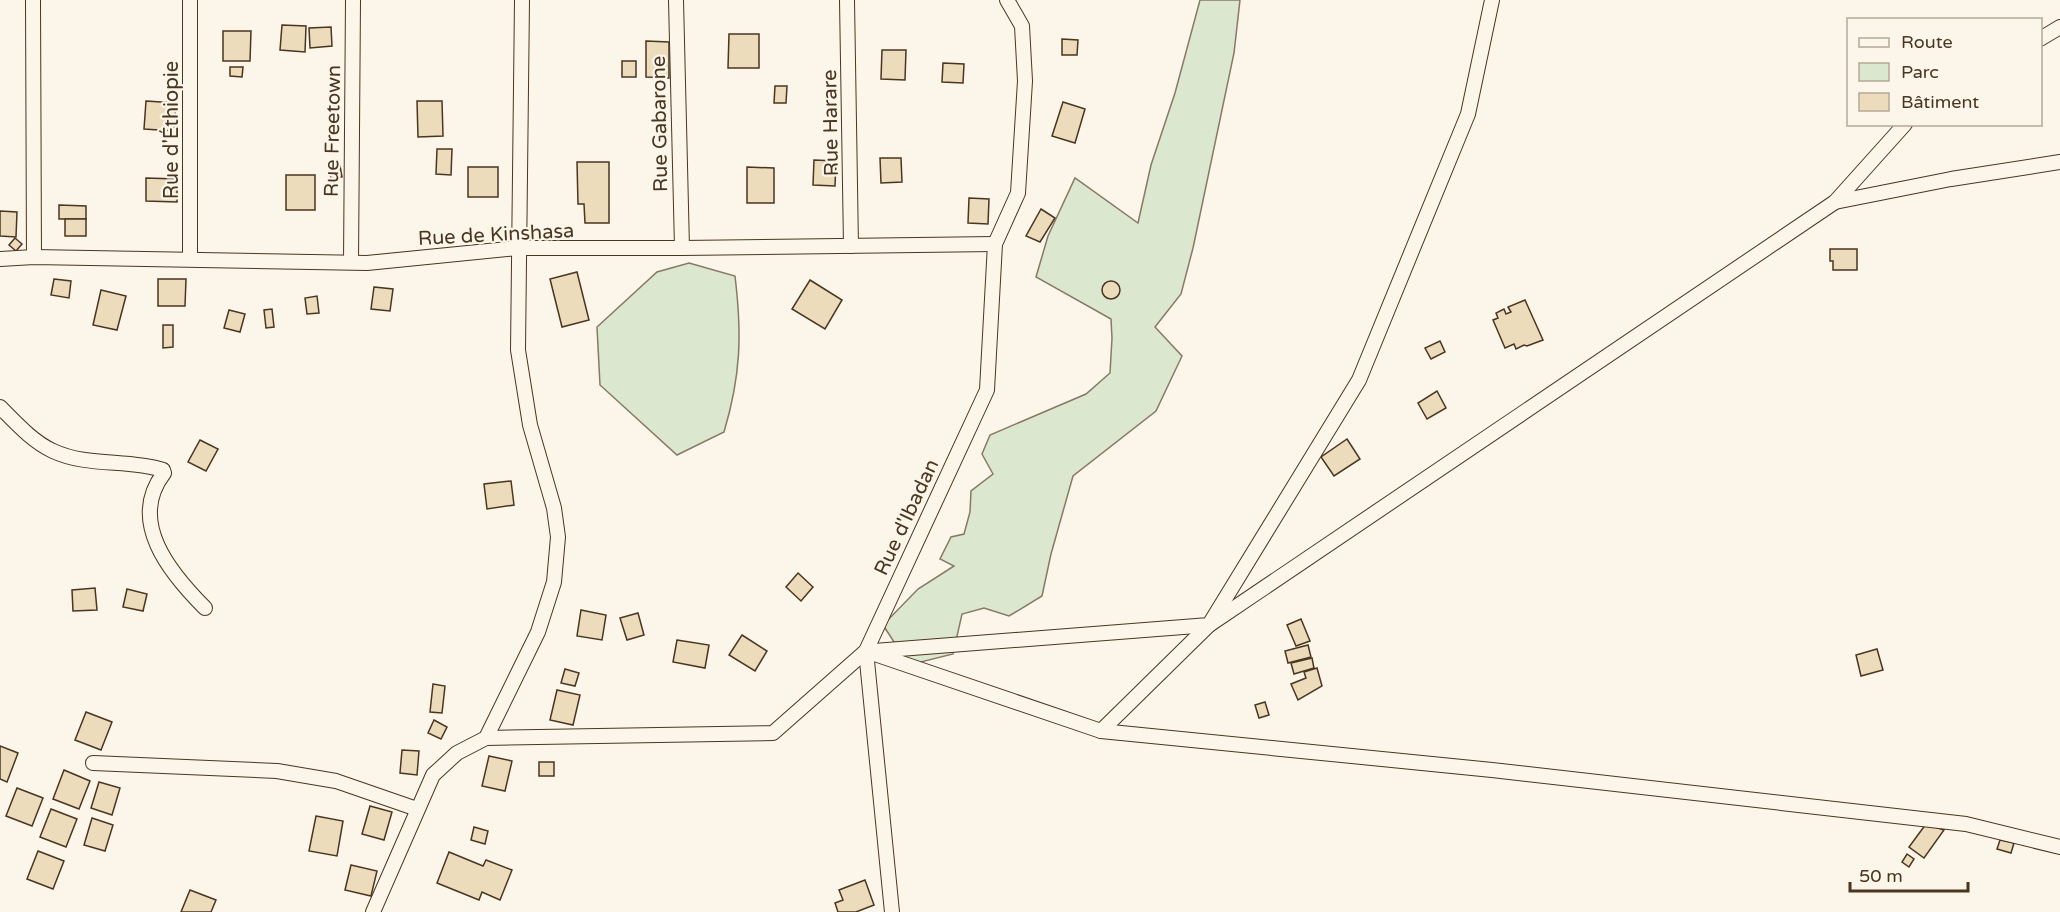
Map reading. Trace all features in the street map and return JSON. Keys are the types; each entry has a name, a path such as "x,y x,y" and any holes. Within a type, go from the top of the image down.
{"street":[{"path":"33,0 33,256"},
{"name":"Rue d'Éthiopie","path":"190,0 190,260"},
{"name":"Rue Freetown","path":"351,262 353,0"},
{"path":"373,912 434,775 457,753 486,738 538,632 554,582 558,537 554,508 530,425 518,350 522,0"},
{"name":"Rue Gabarone","path":"676,0 682,248"},
{"name":"Rue Harare","path":"847,0 851,246"},
{"name":"Rue d'Ibadan","path":"486,738 773,733 866,651 987,390 994,244 1018,193 1025,81 1022,26 1007,0"},
{"path":"1209,625 1359,380 1468,114 1491,0"},
{"path":"2042,38 2060,27"},
{"path":"1101,731 1209,625 1835,202 1903,126"},
{"path":"1835,202 1951,179 2060,162"},
{"name":"Rue de Kinshasa","path":"0,259 33,256 367,263 518,248 994,244"},
{"path":"0,407 39,443 55,452 79,459 138,464 163,470 164,473 148,505 155,541 168,566 205,608"},
{"path":"866,651 1209,625"},
{"path":"866,651 1101,731 1492,770 1966,824 2060,847"},
{"path":"866,651 892,912"},
{"path":"93,763 277,771 336,781 417,809"}],"green space":[{"path":"1200,0 1240,0 1234,53 1193,248 1181,294 1155,327 1182,356 1156,411 1073,476 1042,596 1009,616 984,608 962,614 953,654 909,665 883,625 918,589 954,566 940,559 951,537 964,534 970,512 971,491 993,474 982,454 990,435 1086,394 1110,373 1111,319 1036,277 1048,236 1075,178 1138,223 1151,165 1175,93"},
{"path":"689,263 735,276 739,317 737,373 724,432 677,455 600,385 597,327 657,272"}],"building":[{"path":"282,25 306,26 305,52 280,50"},
{"path":"331,27 332,46 310,48 309,28"},
{"path":"223,31 251,31 250,61 223,61"},
{"path":"729,34 759,34 759,68 728,68"},
{"path":"1062,39 1078,40 1077,55 1062,55"},
{"path":"646,41 669,42 669,78 646,77"},
{"path":"882,50 906,50 905,80 881,79"},
{"path":"622,61 636,61 636,77 622,77"},
{"path":"943,63 964,64 963,83 942,82"},
{"path":"230,67 243,67 242,77 230,76"},
{"path":"775,86 787,86 786,103 774,103"},
{"path":"146,101 176,103 174,131 144,129"},
{"path":"417,101 442,101 443,136 418,137"},
{"path":"1063,102 1085,109 1075,143 1052,136"},
{"path":"437,149 452,149 451,175 436,174"},
{"path":"880,158 901,158 902,182 881,183"},
{"path":"814,160 836,161 835,186 813,185"},
{"path":"577,162 609,162 609,223 585,223 584,204 578,204"},
{"path":"340,166 342,177 331,179 329,167"},
{"path":"468,167 498,167 498,197 468,197"},
{"path":"747,167 774,168 774,203 747,203"},
{"path":"286,175 315,175 315,210 286,210"},
{"path":"146,178 177,179 177,202 146,201"},
{"path":"969,198 989,199 988,224 968,223"},
{"path":"59,205 86,206 86,219 59,219"},
{"path":"1041,209 1055,218 1040,242 1026,236"},
{"path":"0,211 17,212 16,237 0,236"},
{"path":"65,219 86,219 86,236 65,236"},
{"path":"15,238 22,244 16,251 9,245"},
{"path":"1830,249 1857,249 1857,270 1833,270"},
{"path":"577,272 589,320 562,327 550,279"},
{"path":"54,279 71,281 69,298 51,295"},
{"path":"158,279 186,279 185,306 158,306"},
{"path":"810,280 842,300 825,329 792,309"},
{"path":"1111,281 1117,284 1120,290 1117,296 1111,299 1105,296 1102,290 1105,284"},
{"path":"374,287 393,289 390,311 371,309"},
{"path":"101,290 126,296 117,330 93,325"},
{"path":"317,296 319,313 307,314 305,298"},
{"path":"1525,300 1543,340 1516,349 1514,344 1505,348 1493,320 1498,318 1496,313 1504,309 1506,314 1511,312 1508,307"},
{"path":"272,309 274,327 266,328 264,310"},
{"path":"229,310 245,314 240,332 224,328"},
{"path":"163,325 173,325 173,347 163,348"},
{"path":"1440,341 1445,352 1431,359 1425,348"},
{"path":"1437,391 1446,408 1427,419 1418,403"},
{"path":"1347,439 1360,459 1334,476 1321,457"},
{"path":"200,440 218,449 206,471 188,462"},
{"path":"511,481 514,505 487,509 484,484"},
{"path":"798,573 813,587 801,601 786,587"},
{"path":"95,588 97,610 73,611 72,590"},
{"path":"127,589 147,594 143,611 123,607"},
{"path":"581,610 606,615 602,640 577,636"},
{"path":"638,613 644,635 627,640 620,618"},
{"path":"1301,619 1310,641 1296,646 1287,625"},
{"path":"742,635 767,651 755,671 729,655"},
{"path":"677,640 709,645 705,668 673,662"},
{"path":"1308,645 1311,657 1288,663 1285,651"},
{"path":"1877,649 1883,670 1861,676 1856,655"},
{"path":"1312,658 1314,668 1294,674 1291,663"},
{"path":"1317,668 1322,686 1298,700 1291,684 1306,678 1304,672"},
{"path":"565,669 579,673 575,686 561,683"},
{"path":"433,684 445,686 442,713 430,712"},
{"path":"557,690 580,695 573,725 550,720"},
{"path":"1265,702 1269,715 1259,718 1255,705"},
{"path":"86,712 112,722 101,750 75,740"},
{"path":"434,720 447,727 441,739 428,733"},
{"path":"0,746 18,753 7,782 0,779"},
{"path":"402,750 419,751 417,775 400,773"},
{"path":"489,756 512,761 505,791 482,786"},
{"path":"539,762 554,762 554,776 539,776"},
{"path":"64,770 90,781 79,809 53,799"},
{"path":"99,782 120,788 112,815 91,808"},
{"path":"17,788 43,798 32,826 6,816"},
{"path":"370,806 392,812 384,840 362,834"},
{"path":"51,809 77,819 66,847 40,837"},
{"path":"316,816 343,821 337,856 309,851"},
{"path":"92,818 113,825 105,851 84,845"},
{"path":"1926,824 1944,830 1924,858 1909,847"},
{"path":"474,827 488,831 485,844 471,840"},
{"path":"2000,840 2014,843 2011,853 1997,849"},
{"path":"38,851 64,861 53,889 27,879"},
{"path":"449,852 483,866 486,860 512,870 500,900 482,892 479,900 437,883"},
{"path":"1907,854 1914,859 1909,867 1902,862"},
{"path":"351,865 377,871 371,896 345,890"},
{"path":"865,880 874,905 856,912 838,912 835,903 843,900 839,890"},
{"path":"190,890 216,900 211,912 181,912"}]}
